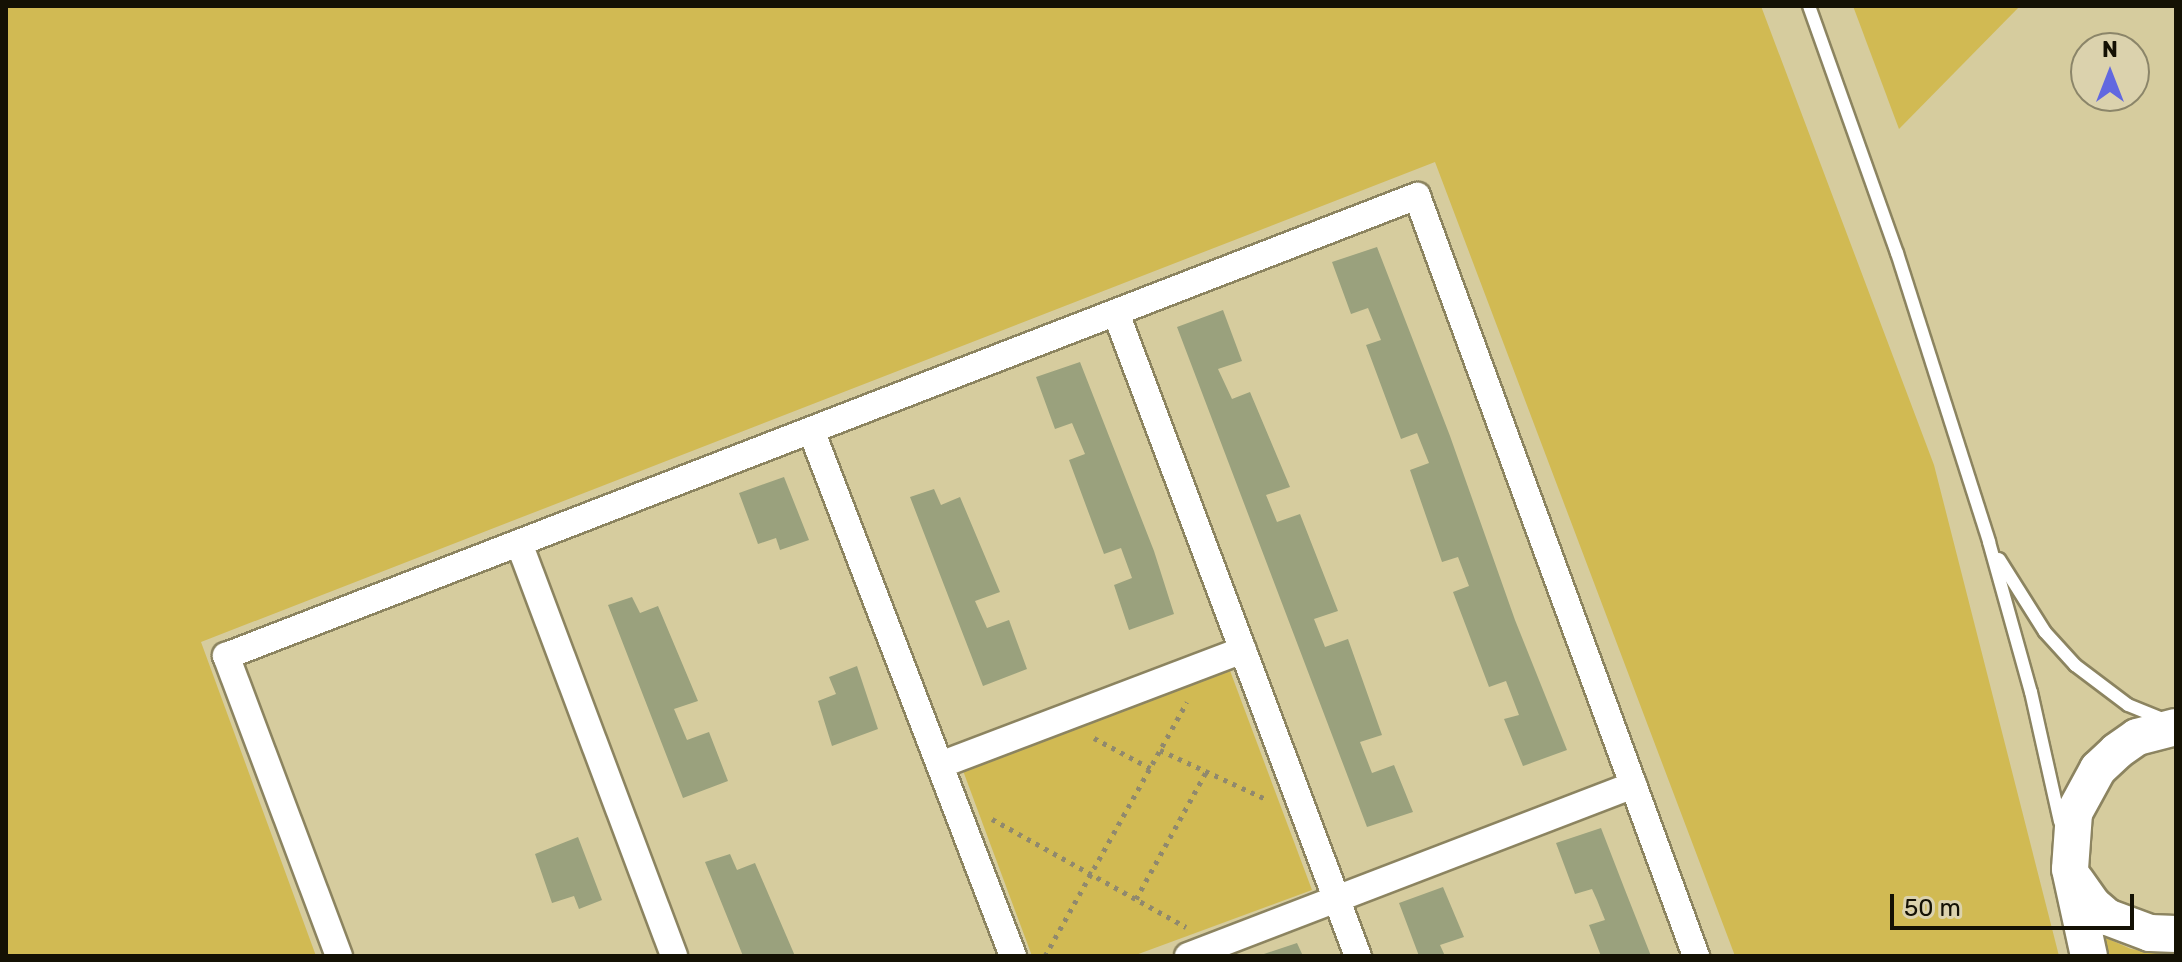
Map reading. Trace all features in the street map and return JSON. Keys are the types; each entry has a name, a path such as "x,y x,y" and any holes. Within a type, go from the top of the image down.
{"street":[{"path":"339,956 226,656 1417,196 1696,956"},
{"path":"1116,313 1358,956"},
{"path":"811,430 1013,956"},
{"path":"519,543 674,956"},
{"path":"940,765 1243,650"},
{"path":"2089,956 2070,869 2074,813 2098,769 2137,737 2176,725"},
{"path":"1192,944 1337,899 1633,785"},
{"path":"2070,869 2080,890 2107,917 2150,933 2176,934"}],"lane":[{"path":"1809,6 1897,253 1989,542 2031,692 2070,869"},
{"path":"1989,542 2045,632 2075,665 2128,705 2176,725"}],"path":[{"path":"1045,956 1193,691"},
{"path":"1085,733 1150,768"},
{"path":"1160,750 1281,806"},
{"path":"1136,899 1206,772"},
{"path":"990,817 1136,899 1192,944"}],"shaded area":[{"path":"6,6 2176,6 2176,956 6,956"},
{"path":"6,6 1761,6 1934,465 2059,956 1735,956 1435,162 201,642 316,956 6,956"},
{"path":"1853,6 2020,6 1899,129"},
{"path":"1229,668 1312,890 1133,956 1032,956 962,768"},
{"path":"2104,937 2131,949 2176,956 2108,956"}],"building":[{"path":"1377,247 1450,436 1515,620 1567,750 1523,766 1504,719 1519,715 1506,681 1489,687 1453,592 1469,586 1458,557 1442,562 1410,470 1429,463 1417,433 1401,439 1366,345 1381,340 1368,308 1351,314 1332,262"},
{"path":"1223,310 1242,361 1218,369 1232,399 1250,392 1290,487 1266,495 1277,522 1300,514 1338,611 1314,619 1325,647 1348,639 1382,735 1360,742 1372,773 1394,765 1413,812 1367,827 1177,327"},
{"path":"1080,362 1154,551 1174,614 1129,630 1114,585 1132,578 1121,548 1104,554 1069,460 1085,454 1072,423 1055,429 1036,377"},
{"path":"784,477 809,540 780,550 776,538 758,544 739,493"},
{"path":"934,489 941,505 960,497 1000,592 975,601 987,628 1009,620 1027,669 983,686 910,497"},
{"path":"632,597 640,613 658,606 698,701 674,709 687,740 709,732 728,781 683,798 608,605"},
{"path":"857,666 878,729 832,746 818,701 836,694 829,677"},
{"path":"1601,828 1651,956 1601,956 1589,925 1605,920 1597,900 1592,889 1575,894 1556,843"},
{"path":"578,837 602,900 579,909 574,896 552,903 535,854"},
{"path":"730,854 737,870 755,863 795,956 743,956 705,862"},
{"path":"1443,887 1464,937 1440,945 1445,956 1419,956 1399,903"},
{"path":"1297,943 1303,956 1261,956 1261,955"}]}
